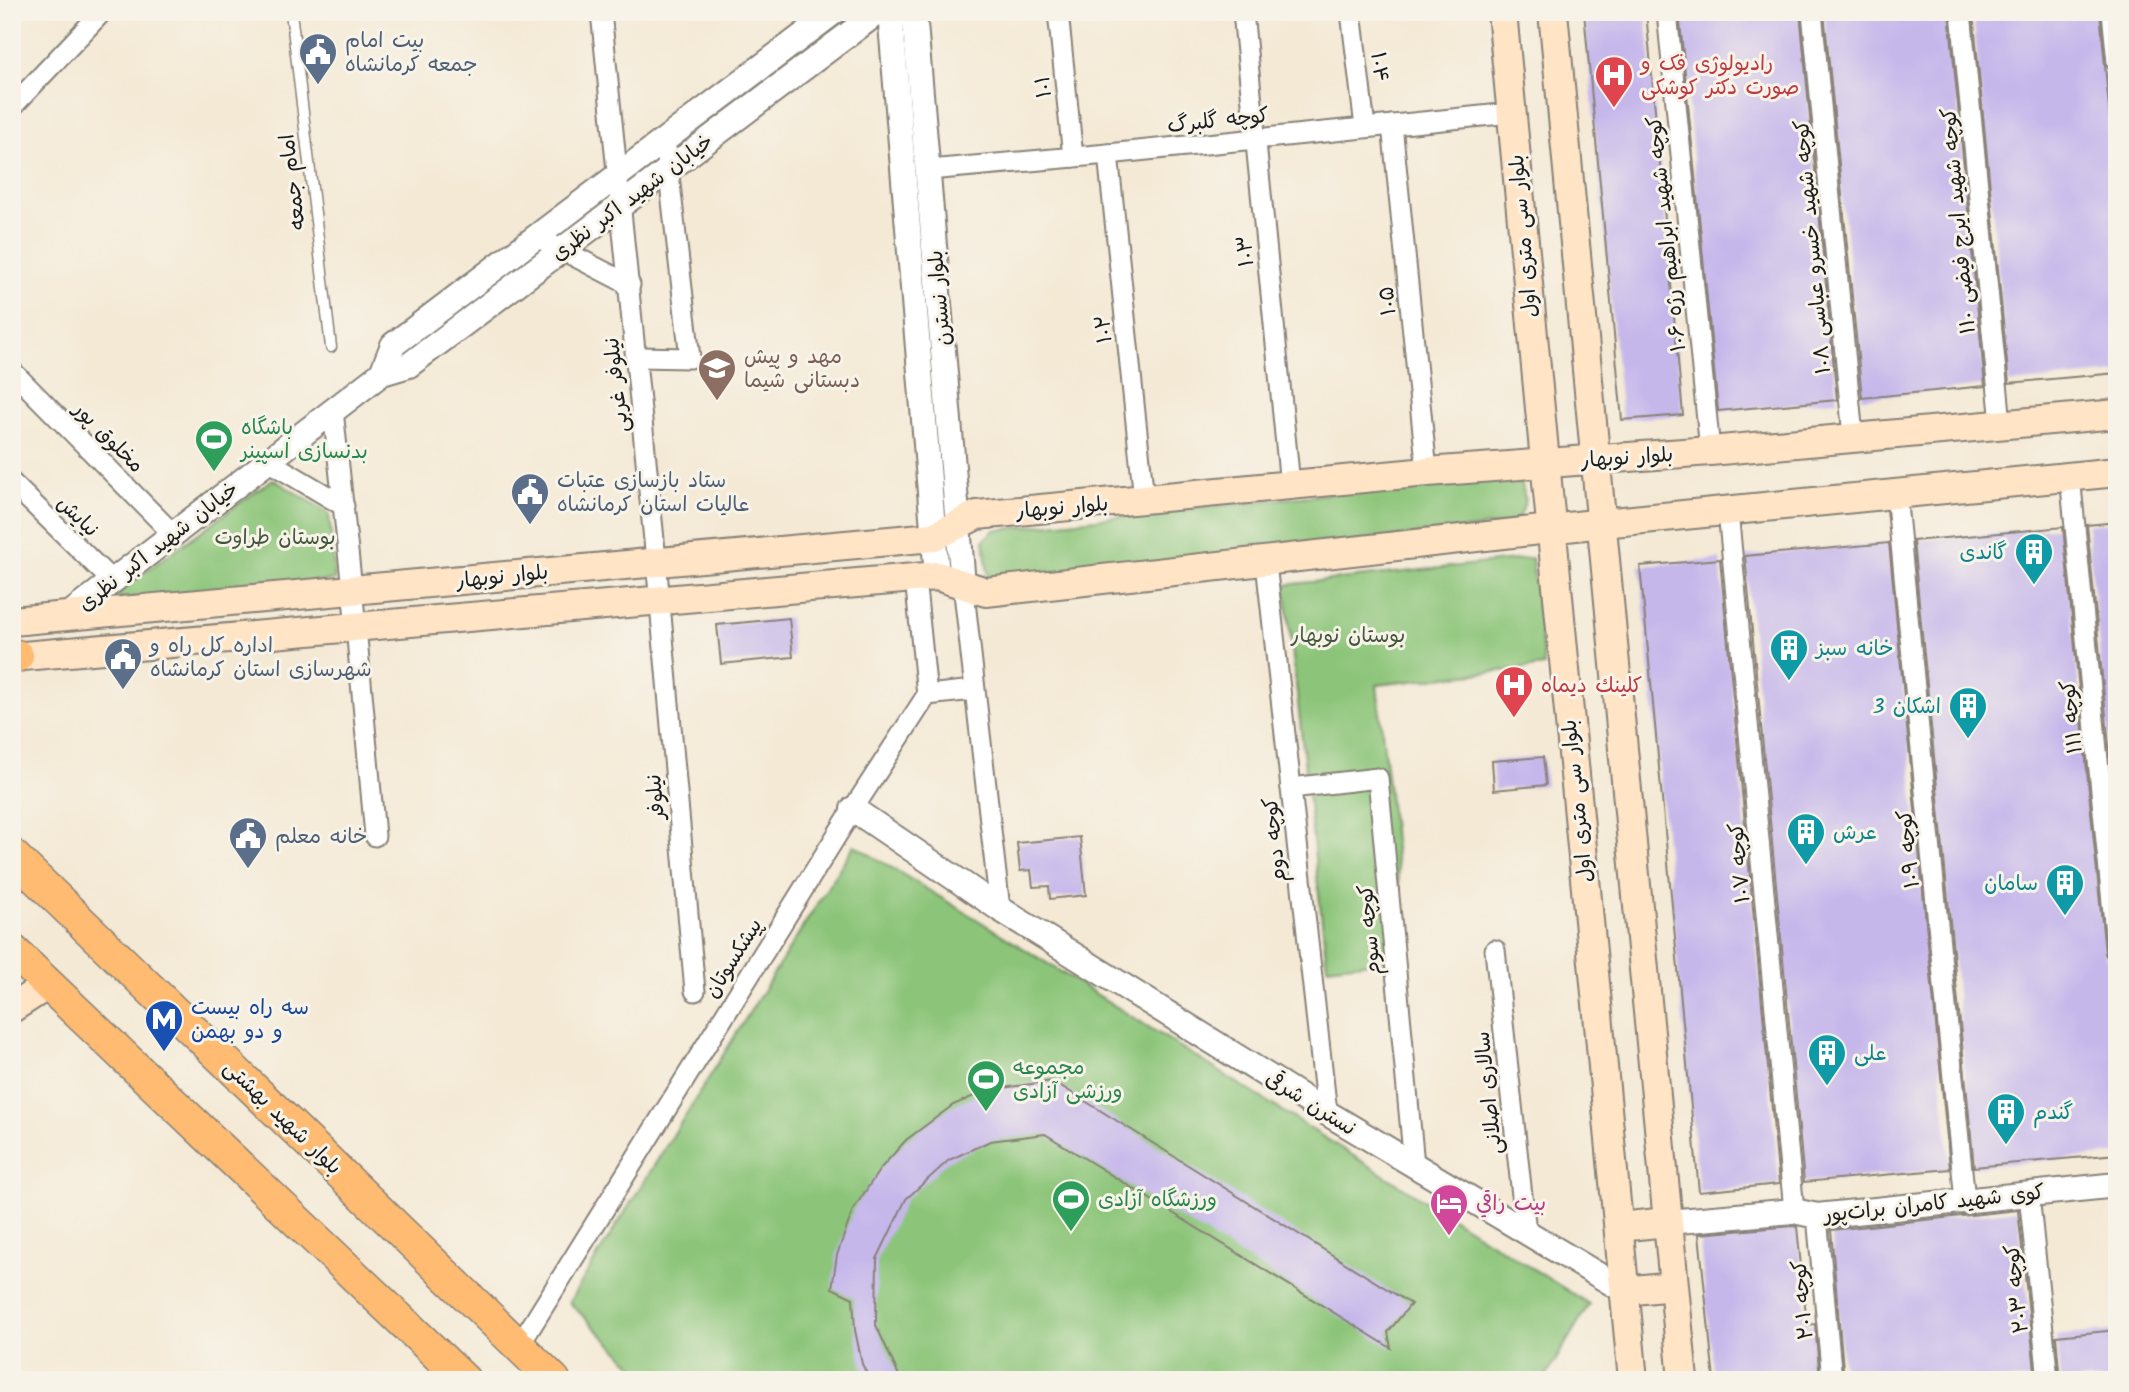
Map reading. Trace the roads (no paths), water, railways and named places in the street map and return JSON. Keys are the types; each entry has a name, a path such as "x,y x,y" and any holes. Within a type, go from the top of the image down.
{"main road":[{"name":"بلوار سی متری اول","path":"1502,12 1633,1380"},
{"path":"1553,12 1683,1380"},
{"name":"بلوار نوبهار","path":"15,618 66,617 945,531 977,515 1427,472 1710,451 2117,414"},
{"name":"بلوار نوبهار","path":"14,657 660,600 938,579 986,592 1266,563 1603,523 2117,472"},
{"name":"بلوار شهید بهشتی","path":"12,855 554,1380"},
{"path":"12,950 451,1376"},
{"path":"12,1008 49,985"},
{"path":"1619,1227 1667,1222"},
{"path":"1625,1291 1673,1286"}],"street":[{"path":"12,107 102,12"},
{"name":"نیلوفر غربی","path":"601,12 660,600"},
{"name":"خیابان شهید اکبر نظری","path":"382,373 393,345 834,12"},
{"name":"خیابان شهید اکبر نظری","path":"66,617 382,373 409,365 878,12"},
{"name":"بلوار نسترن","path":"890,12 945,531"},
{"name":"بلوار نسترن","path":"914,12 929,170 945,531 938,579"},
{"name":"۱۰۱","path":"1058,12 1073,157"},
{"name":"۱۰۳","path":"1243,12 1290,485"},
{"name":"۱۰۴","path":"1351,12 1365,127"},
{"name":"کوچه شهید ابراهیم رژه ۱۰۶","path":"1667,12 1710,451"},
{"name":"کوچه شهید خسرو عباسی ۱۰۸","path":"1812,12 1853,436"},
{"name":"کوچه شهید ایرج فیضی ۱۱۰","path":"1961,12 2001,424"},
{"path":"2112,12 2117,62"},
{"name":"کوچه گلبرگ","path":"929,170 1511,113"},
{"name":"۱۰۵","path":"1392,125 1427,472"},
{"path":"637,358 690,358 665,140"},
{"name":"۱۰۲","path":"1108,154 1144,499"},
{"path":"537,237 630,285"},
{"name":"مخلوق پور","path":"12,372 173,534"},
{"path":"333,410 353,590 375,836"},
{"path":"268,461 344,506"},
{"name":"کوچه ۱۱۱","path":"2070,476 2117,953"},
{"name":"نیایش","path":"12,483 112,581"},
{"name":"کوچه ۱۰۹","path":"1896,493 1965,1201"},
{"name":"کوچه ۱۰۷","path":"1728,511 1806,1214"},
{"name":"کوچه دوم","path":"1266,563 1327,1113"},
{"path":"938,579 927,695 974,690"},
{"path":"938,579 974,690 1000,909"},
{"name":"نیلوفر","path":"660,600 695,991"},
{"name":"پیشکسوتان","path":"519,1346 853,809 927,695"},
{"name":"کوچه سوم","path":"1291,788 1378,778 1414,1166"},
{"name":"نسترن شرقی","path":"853,809 1000,909 1327,1113 1625,1291"},
{"name":"سالاری اصلانی","path":"1495,950 1526,1232"},
{"name":"کوی شهید کامران برات‌پور","path":"1667,1222 1965,1201 2117,1185"},
{"name":"کوچه ۲۰۳","path":"2029,1194 2048,1380"},
{"name":"کوچه ۲۰۱","path":"1806,1214 1832,1380"}],"lane":[{"name":"امام جمعه","path":"291,12 331,347"}],"place":[{"name":"بیت امام جمعه کرمانشاه","path":"318,86"},
{"name":"رادیولوژی فک و صورت دکتر کوشکی","path":"1614,109"},
{"name":"مهد و پیش دبستانی شیما","path":"717,402"},
{"name":"باشگاه بدنسازی اسپینر","path":"214,473"},
{"name":"ستاد بازسازی عتبات عالیات استان کرمانشاه","path":"530,526"},
{"name":"گاندی","path":"2034,586"},
{"name":"خانه سبز","path":"1789,682"},
{"name":"اداره کل راه و شهرسازی استان کرمانشاه","path":"123,691"},
{"name":"كلينك ديماه","path":"1514,719"},
{"name":"اشکان 3","path":"1968,740"},
{"name":"عرش","path":"1806,866"},
{"name":"خانه معلم","path":"248,870"},
{"name":"سامان","path":"2065,917"},
{"name":"سه راه بیست و دو بهمن","path":"164,1053"},
{"name":"علی","path":"1827,1087"},
{"name":"مجموعه ورزشی آزادی","path":"986,1113"},
{"name":"گندم","path":"2006,1146"},
{"name":"ورزشگاه آزادی","path":"1071,1233"},
{"name":"بيت راقي","path":"1449,1237"}],"park label":[{"name":"بوستان طراوت","path":"275,537"},
{"name":"بوستان نوبهار","path":"1348,635"}]}
